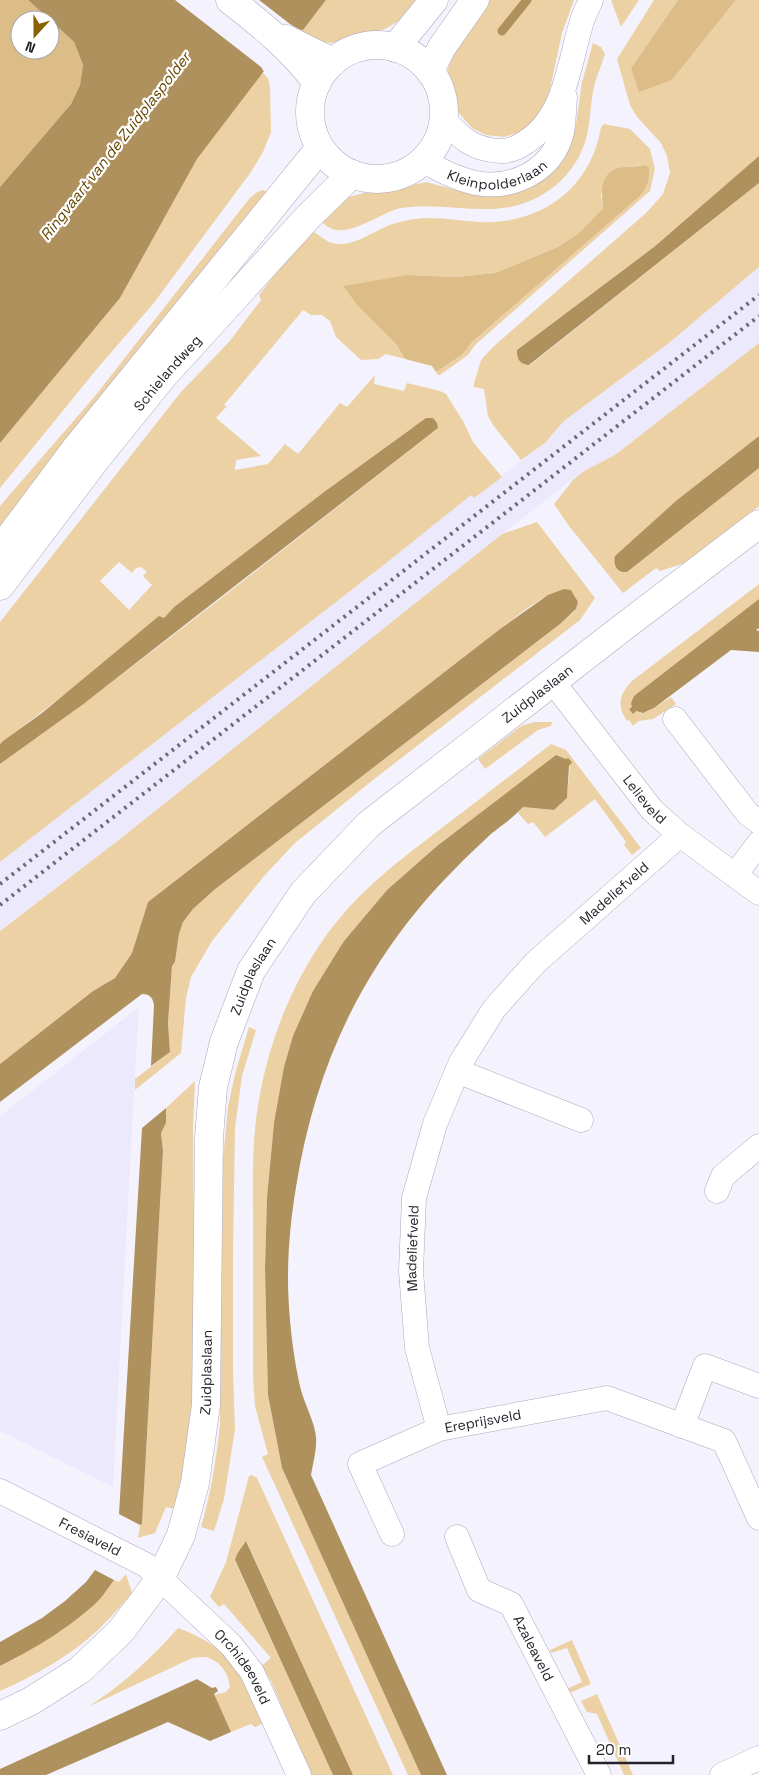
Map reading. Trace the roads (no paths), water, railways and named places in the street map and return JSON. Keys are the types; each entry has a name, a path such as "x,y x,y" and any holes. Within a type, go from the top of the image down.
{"street":[{"path":"230,0 325,72"},
{"path":"395,48 434,0"},
{"path":"430,71 442,46 475,0"},
{"name":"Kleinpolderlaan","path":"444,119 456,133 472,145 490,150 506,151 522,145 537,135 550,118 566,81 582,21 591,0"},
{"path":"368,46 395,48 408,53 430,71 438,86 443,102 444,119 440,135 433,149 423,161 402,175 376,179 352,174 334,163 320,148 311,126 311,99 325,72 343,54 368,46"},
{"name":"Kleinpolderlaan","path":"423,161 452,176 475,183 495,185 514,182 536,171 545,164 554,152 562,132 566,81"},
{"name":"Schielandweg","path":"0,550 83,440 320,148"},
{"name":"Schielandweg","path":"0,586 96,458 165,374 308,217 352,174"},
{"name":"Zuidplaslaan","path":"0,1716 31,1701 80,1670 121,1631 160,1579 181,1534 195,1483 206,1405 208,1147 213,1087 224,1042 251,971 303,893 369,824 759,524"},
{"name":"Lelieveld","path":"553,682 652,810 680,836 759,893"},
{"path":"675,719 748,814 759,822"},
{"name":"Madeliefveld","path":"439,1429 417,1348 411,1271 414,1198 435,1124 461,1062 494,1009 536,962 680,836"},
{"path":"735,875 759,843"},
{"path":"457,1072 582,1120"},
{"path":"717,1191 723,1176 759,1146"},
{"path":"682,1426 705,1366 759,1386"},
{"name":"Ereprijsveld","path":"392,1534 360,1464 439,1429 607,1398 724,1441 759,1518"},
{"name":"Fresiaveld","path":"5,1500 146,1565 160,1579"},
{"name":"Azaleaveld","path":"457,1537 479,1590 511,1604 599,1775"},
{"name":"Orchideeveld","path":"160,1579 231,1645 252,1672 299,1775"},
{"name":"Zuidplaslaan","path":"0,1697 61,1668 121,1631"},
{"path":"722,1775 759,1758"}],"water":[{"name":"Ringvaart van de Zuidplaspolder","path":"28,0 326,0 303,30 296,29 197,159 120,298 0,443 0,187 71,104 80,85 83,65 74,42 60,29 60,10 39,10"},
{"path":"759,156 759,183 529,365 520,361 517,356 517,350 654,247"},
{"path":"426,418 433,418 438,428 82,705 0,764 0,744 3,741 42,713 159,616 164,618 174,607 324,492"},
{"path":"759,436 759,468 627,572 618,570 615,565 615,556 677,500"},
{"path":"564,589 571,590 578,602 576,609 560,624 214,890 193,909 183,922 179,934 175,962 172,966 168,1023 170,1052 151,1066 154,1005 151,997 142,994 0,1102 0,1064 93,991 115,978 132,953 148,902 500,629 548,595"},
{"path":"759,599 759,628 756,630 759,631 759,652 731,650 654,708 643,713 636,711 633,714 629,709 632,707 631,703 634,696"},
{"path":"556,755 568,758 572,762 569,766 567,798 554,810 523,807 454,869 420,907 396,939 374,971 355,1004 338,1038 313,1110 303,1148 290,1232 288,1278 293,1349 298,1377 316,1437 311,1475 447,1775 421,1775 282,1468 268,1395 265,1269 267,1197 274,1123 284,1067 293,1036 313,991 344,941 387,890 437,846"},
{"path":"166,1108 166,1123 161,1133 163,1151 142,1524 140,1525 119,1514 142,1128"},
{"path":"246,1541 353,1775 333,1775 235,1560"},
{"path":"95,1570 114,1580 97,1602 76,1620 51,1637 0,1666 0,1642 42,1618 65,1601 86,1582"},
{"path":"197,1679 212,1688 216,1687 218,1691 214,1694 231,1732 210,1741 168,1722 46,1775 0,1775 0,1769"}],"waterway":[{"path":"502,31 527,0"}],"railway":[{"path":"0,884 759,295"},
{"path":"0,905 759,316"}]}
